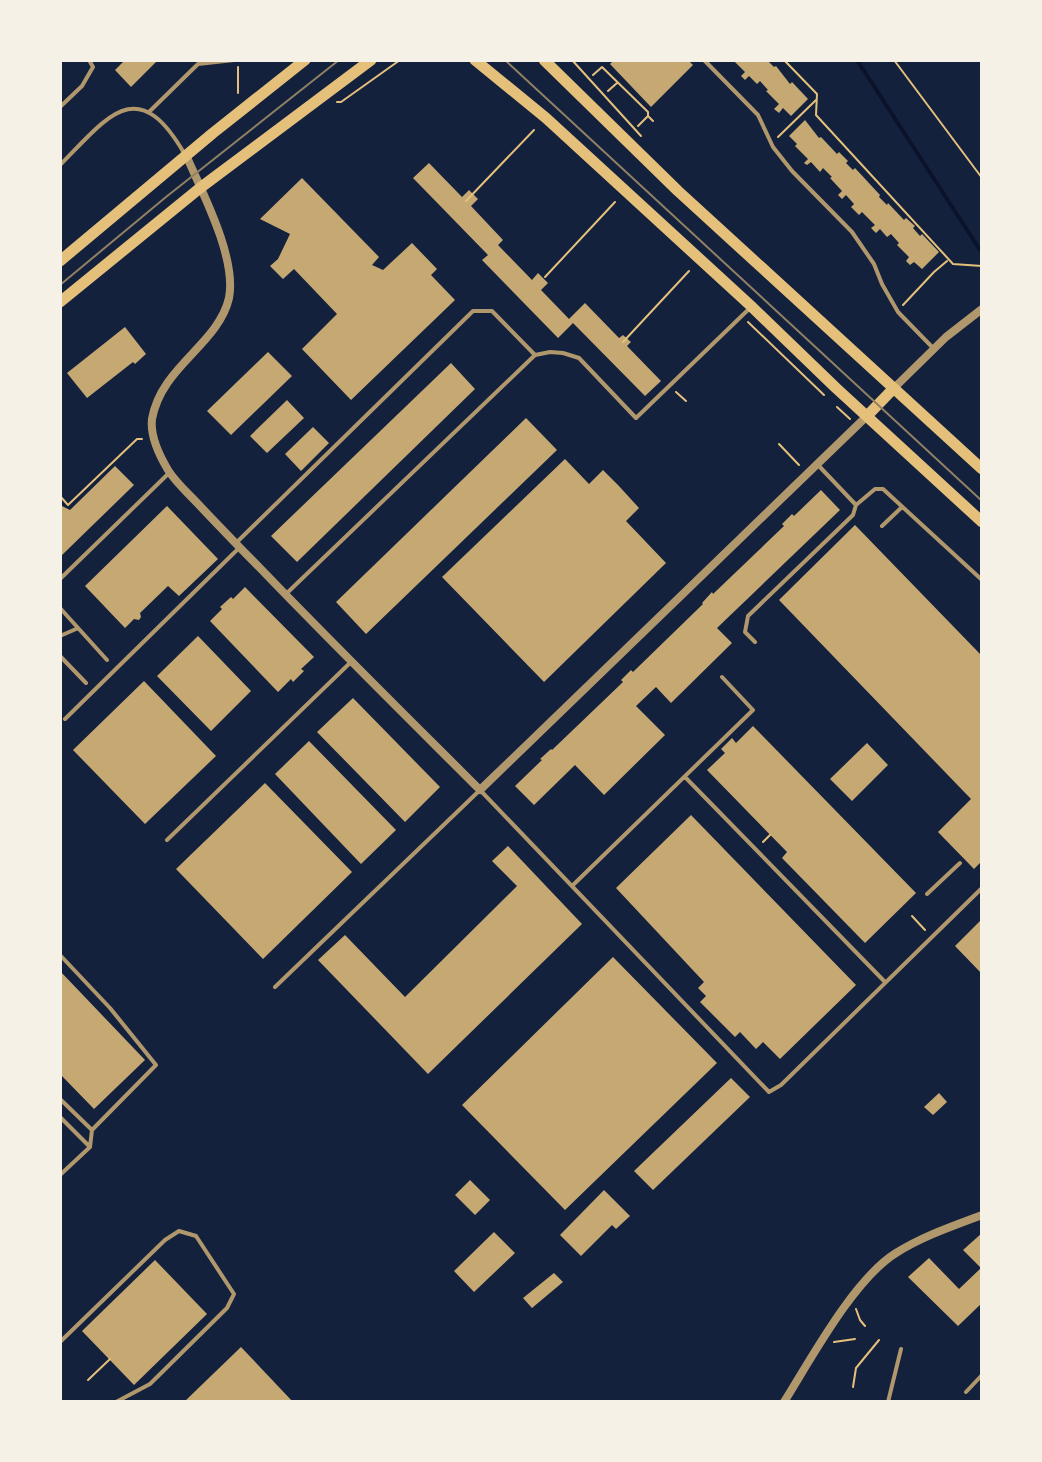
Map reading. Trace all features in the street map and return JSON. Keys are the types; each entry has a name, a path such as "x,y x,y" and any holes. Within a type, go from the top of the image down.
{"main road":[{"path":"60,261 305,60"},
{"path":"60,302 200,188 371,60"},
{"path":"475,60 546,118 982,522"},
{"path":"544,60 678,191 982,469"},
{"path":"867,416 893,389"}],"street":[{"path":"186,155 220,235 231,282 221,318 171,377 155,408 152,421 158,452 170,473 238,545 480,790 867,416"},
{"path":"893,389 982,309"},
{"path":"784,1402 850,1301 877,1268 918,1241 982,1215"}],"lane":[{"path":"60,107 82,86 93,67 89,60"},
{"path":"150,111 198,64 235,60"},
{"path":"704,60 758,115 773,147 792,171 852,232 874,264 898,312 934,349"},
{"path":"60,165 109,117 136,109 150,111 186,155"},
{"path":"286,595 535,355 550,352 579,358 636,418 751,306"},
{"path":"65,719 473,311 492,311 535,355"},
{"path":"818,465 856,505"},
{"path":"60,579 170,473"},
{"path":"755,642 745,632 748,616 853,515 856,505 875,489 883,489 982,580"},
{"path":"882,526 902,507"},
{"path":"60,608 107,660"},
{"path":"60,636 77,629"},
{"path":"60,656 86,683"},
{"path":"167,840 352,661"},
{"path":"572,886 753,710 722,677"},
{"path":"685,777 885,982"},
{"path":"275,987 480,790 769,1092 781,1085 982,888"},
{"path":"927,894 960,863"},
{"path":"60,955 110,1008 156,1065 92,1130 90,1147 60,1175"},
{"path":"60,1099 92,1130"},
{"path":"60,1117 90,1147"},
{"path":"60,1342 165,1240 179,1231 196,1236 234,1294 227,1308 150,1384 116,1402"},
{"path":"888,1402 901,1349"},
{"path":"966,1392 982,1375"}],"path":[{"path":"235,60 239,70 238,93"},
{"path":"315,101 341,102 400,60"},
{"path":"572,60 642,138"},
{"path":"784,60 817,94 816,115 949,260 953,264 982,266"},
{"path":"894,60 982,178"},
{"path":"593,75 602,67 648,112 653,121"},
{"path":"608,91 618,82"},
{"path":"778,137 817,99"},
{"path":"638,126 648,116"},
{"path":"466,201 534,130"},
{"path":"545,277 615,202"},
{"path":"898,312 923,283 949,260"},
{"path":"685,263 695,272"},
{"path":"623,342 689,271"},
{"path":"742,316 829,400"},
{"path":"670,385 686,401"},
{"path":"60,496 68,505 137,439 142,439"},
{"path":"779,444 799,465"},
{"path":"755,849 770,835"},
{"path":"912,916 932,937"},
{"path":"856,1308 865,1326"},
{"path":"832,1343 855,1339"},
{"path":"853,1387 856,1368 879,1340"},
{"path":"88,1380 110,1359"}],"building":[{"path":"125,60 158,60 131,87 115,70"},
{"path":"614,60 688,60 693,65 651,107 610,64"},
{"path":"733,60 767,60 808,99 791,116 783,108 779,113 774,109 779,104 768,90 760,81 757,84 749,76 745,80 741,76 745,72"},
{"path":"805,120 819,138 837,154 839,152 853,170 855,168 887,205 915,226 913,228 920,236 922,234 939,252 922,269 914,262 910,265 906,261 909,257 891,234 887,237 880,229 876,233 871,228 875,225 862,212 859,215 851,207 854,204 846,195 842,199 838,195 842,191 823,168 820,172 811,162 807,165 804,163 808,159 789,136"},
{"path":"429,163 462,197 469,190 478,199 471,206 503,240 498,245 532,280 538,273 548,283 541,290 569,319 585,303 619,338 623,335 631,342 627,346 661,381 645,396 573,323 558,338 482,260 488,255 413,178"},
{"path":"302,178 379,257 372,265 383,270 412,243 437,269 431,275 455,300 351,400 302,349 337,314 294,269 283,279 270,266 278,259 290,234 260,219"},
{"path":"125,327 146,354 87,398 67,373"},
{"path":"268,352 292,376 231,435 207,411"},
{"path":"451,363 475,389 297,562 271,536"},
{"path":"287,400 304,418 267,453 250,436"},
{"path":"526,418 557,450 366,634 336,602"},
{"path":"313,427 329,443 301,471 285,454"},
{"path":"565,459 589,484 603,470 618,485 639,508 626,521 666,563 544,682 442,577"},
{"path":"115,466 134,485 60,557 60,505 70,510"},
{"path":"821,490 840,510 717,628 732,643 671,703 656,687 636,706 665,735 604,795 575,765 534,805 515,786 623,682 621,680 631,670 633,672 712,592 784,526 782,524 792,514 794,516"},
{"path":"167,506 218,559 179,596 168,586 140,613 139,620 134,619 125,628 85,586"},
{"path":"855,525 982,656 982,861 974,869 938,832 971,799 779,600"},
{"path":"245,587 314,657 293,682 291,679 278,692 210,621 222,609 220,607"},
{"path":"198,636 251,691 211,731 157,676"},
{"path":"144,681 216,756 145,824 73,750"},
{"path":"353,698 440,787 405,822 317,732"},
{"path":"753,726 916,893 865,943 782,858 787,852 707,770 725,753 721,749 732,738 736,743"},
{"path":"309,741 396,830 361,864 275,774"},
{"path":"867,743 888,765 852,801 830,779"},
{"path":"265,783 352,872 263,959 176,869"},
{"path":"691,815 856,985 780,1059 763,1042 756,1049 740,1032 735,1037 700,1002 706,996 698,988 704,982 616,888"},
{"path":"508,846 582,924 428,1074 318,960 345,935 405,997 517,886 492,861"},
{"path":"982,919 982,974 955,946"},
{"path":"613,957 717,1063 565,1210 462,1105"},
{"path":"60,971 145,1060 94,1109 60,1074"},
{"path":"731,1078 750,1097 653,1190 634,1171"},
{"path":"939,1093 947,1102 933,1115 924,1107"},
{"path":"470,1180 490,1200 475,1215 455,1195"},
{"path":"604,1190 630,1216 616,1229 612,1225 581,1256 560,1235"},
{"path":"494,1232 515,1253 474,1292 454,1271"},
{"path":"982,1233 982,1303 958,1326 908,1277 929,1258 959,1289 981,1268 963,1250"},
{"path":"155,1260 207,1314 134,1385 82,1331"},
{"path":"554,1273 563,1282 532,1308 523,1298"},
{"path":"241,1347 293,1402 184,1402"}],"waterway":[{"path":"857,60 980,250"}],"tram line":[{"path":"60,285 339,60"},
{"path":"505,60 982,501"}]}
